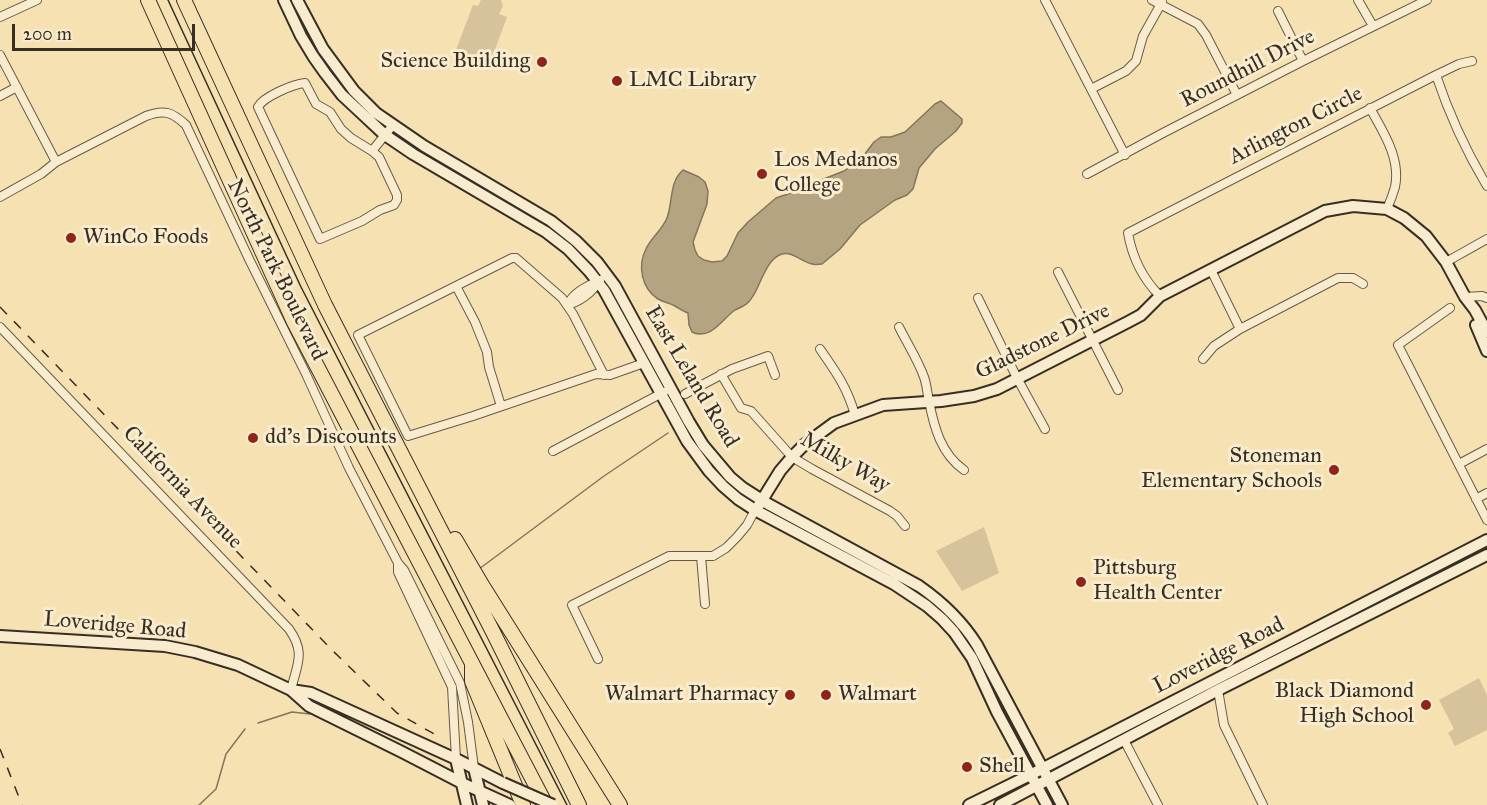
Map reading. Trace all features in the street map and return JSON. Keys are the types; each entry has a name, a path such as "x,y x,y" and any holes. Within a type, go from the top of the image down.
{"highway":[{"path":"148,0 294,322 546,805"},
{"path":"184,0 325,305 579,805"},
{"path":"390,433 404,448 468,563 620,805"},
{"path":"472,660 472,681 523,805"}],"main road":[{"name":"East Leland Road","path":"284,0 301,36 325,74 342,94 385,135 413,154 546,232 568,249 589,270 615,286 703,445 730,477 762,500 911,582 934,597 952,613 977,645 1062,805"},
{"name":"East Leland Road","path":"297,0 322,49 354,92 376,113 424,146 551,221 597,262 604,290 660,394 687,441 723,486 755,510 894,584 942,619 959,638 972,658 997,712 1047,805"},
{"name":"Gladstone Drive","path":"755,510 780,471 792,457 834,423 883,405 974,396 997,389 1141,315 1160,296 1324,211 1353,206 1387,209 1404,219 1426,236 1446,262 1465,297"},
{"path":"1465,297 1487,332"},
{"path":"1465,297 1487,351"},
{"name":"Loveridge Road","path":"969,805 1487,540"},
{"name":"Loveridge Road","path":"1000,805 1218,690 1487,555"},
{"name":"Loveridge Road","path":"0,636 165,646 238,665 291,690 309,706 510,805"},
{"path":"1291,641 1292,654"},
{"name":"Loveridge Road","path":"291,690 312,693 554,805"},
{"path":"456,759 467,805"},
{"path":"474,768 483,805"}],"street":[{"path":"0,17 37,0"},
{"path":"1046,0 1125,154"},
{"path":"1152,0 1162,2 1198,24 1237,95"},
{"path":"1358,0 1373,26"},
{"name":"Roundhill Drive","path":"1087,174 1302,61 1427,0"},
{"path":"1091,89 1126,71 1136,61 1143,36 1162,2"},
{"path":"1278,11 1302,61"},
{"path":"0,55 56,162"},
{"name":"Arlington Circle","path":"1160,296 1150,287 1134,256 1128,233 1436,75 1459,64 1472,61"},
{"path":"1436,75 1467,152 1487,186"},
{"path":"304,83 316,104 330,112 341,129 351,138 372,151 379,157 397,195 397,200 394,205 380,210 362,222 320,239 258,107 261,102 297,84 304,83"},
{"path":"0,96 17,87"},
{"path":"1371,108 1395,160 1395,185 1387,209"},
{"name":"North Park Boulevard","path":"0,196 40,174 56,162 146,116 157,112 172,114 186,125 349,468 398,563 404,570 460,683 474,768"},
{"path":"372,151 393,125"},
{"path":"1446,262 1487,239"},
{"path":"604,375 573,314 562,298 516,258 358,335 408,436 596,374 604,375 610,375 644,363"},
{"path":"1211,270 1240,329"},
{"path":"1058,272 1118,390"},
{"path":"567,305 571,297 602,278"},
{"path":"1203,359 1214,346 1240,329 1338,278 1353,278 1363,284"},
{"path":"456,286 487,352 489,367 501,406"},
{"path":"1465,297 1487,297"},
{"path":"978,298 1045,429"},
{"path":"1450,308 1398,345 1487,520"},
{"name":"California Avenue","path":"0,327 290,629 300,651 291,690"},
{"path":"899,327 924,378 933,422 941,444 955,464 964,470"},
{"path":"820,349 850,396 855,415"},
{"path":"685,394 745,363 768,356 775,375"},
{"name":"Milky Way","path":"721,374 741,408 751,411 792,457 890,511 905,526"},
{"path":"553,451 671,389"},
{"path":"1459,464 1487,449"},
{"path":"1476,499 1487,493"},
{"name":"Gladstone Drive","path":"598,659 572,605 669,556 713,555 726,548 747,525 755,510"},
{"path":"702,556 705,604"},
{"name":"North Park Boulevard","path":"398,563 398,572 452,687 456,759"},
{"path":"1218,690 1224,725 1263,805"},
{"path":"1124,740 1158,805"}],"shaded area":[{"path":"481,0 501,0 503,6 499,14 507,17 487,71 453,58 473,5 478,6"},
{"path":"941,101 962,119 962,123 919,168 913,189 860,225 840,249 822,264 808,263 786,253 776,257 768,266 749,301 735,310 716,328 705,334 692,332 688,313 658,299 648,289 643,277 643,256 667,218 675,180 683,170 705,182 708,191 707,204 693,242 695,250 704,260 722,261 727,256 738,233 776,198 844,171 861,159 874,142 881,137 891,137 905,132"},
{"path":"984,527 999,573 962,591 936,551"},
{"path":"1479,678 1487,695 1487,730 1455,746 1448,733 1454,729 1439,700"}],"waterway":[{"path":"479,569 604,476 668,433"},
{"path":"258,723 292,712 310,714"},
{"path":"199,805 216,789 226,754 245,729"}],"tram line":[{"path":"168,0 301,287 567,805"}],"railway":[{"path":"0,307 333,651 397,713 436,735"},
{"path":"0,749 22,805"}],"place":[{"name":"Science Building","path":"542,62"},
{"name":"LMC Library","path":"617,81"},
{"name":"Los Medanos College","path":"762,174"},
{"name":"WinCo Foods","path":"71,238"},
{"name":"dd's Discounts","path":"253,438"},
{"name":"Stoneman Elementary Schools","path":"1334,470"},
{"name":"Pittsburg Health Center","path":"1081,582"},
{"name":"Walmart Pharmacy","path":"790,695"},
{"name":"Walmart","path":"826,695"},
{"name":"Black Diamond High School","path":"1426,705"},
{"name":"Shell","path":"967,767"}]}
